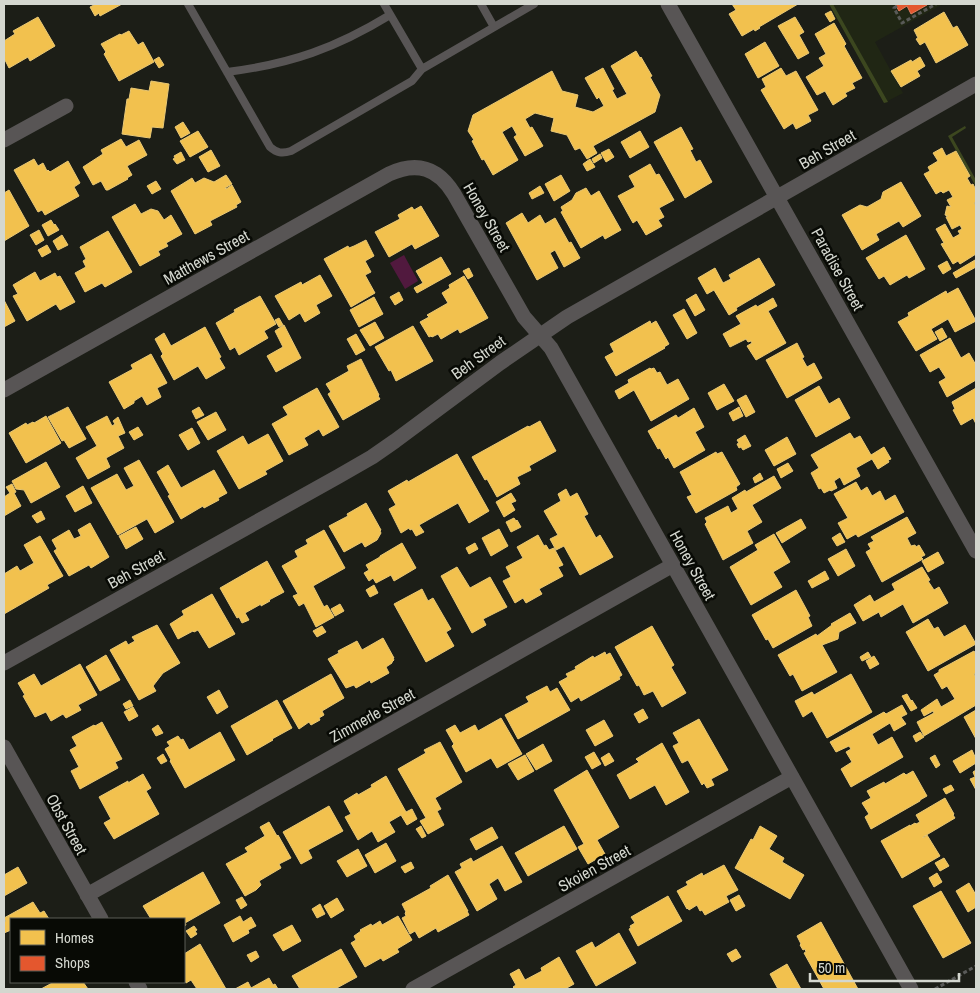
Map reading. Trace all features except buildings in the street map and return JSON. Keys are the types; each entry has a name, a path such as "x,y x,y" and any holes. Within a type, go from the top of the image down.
{"street":[{"name":"Paradise Street","path":"668,4 976,551"},
{"name":"Beh Street","path":"4,663 339,476 372,456 540,335 596,300 976,84"},
{"path":"4,140 66,106"},
{"name":"Matthews Street","path":"4,390 389,174 408,168 418,167 429,170"},
{"name":"Honey Street","path":"429,170 448,184 524,317 551,348 911,989"},
{"name":"Zimmerle Street","path":"87,895 673,566"},
{"name":"Obst Street","path":"4,747 100,918"},
{"name":"Skoien Street","path":"413,989 792,777"}],"lane":[{"path":"188,4 270,147 280,153 291,151 412,81 422,69 534,4"},
{"path":"384,4 422,69"},
{"path":"481,4 494,27"},
{"path":"227,72 255,69 309,55 364,31 390,15"}],"path":[{"path":"897,6 894,8 902,23 936,4"},
{"path":"935,989 976,966"}],"shaded area":[{"path":"829,4 943,4 875,42 903,93 884,103"},
{"path":"404,255 418,281 405,289 390,263"}],"green space":[{"path":"829,4 833,4 888,102 884,103"},
{"path":"965,126 966,128 952,137 976,180 976,187 948,136"}]}
